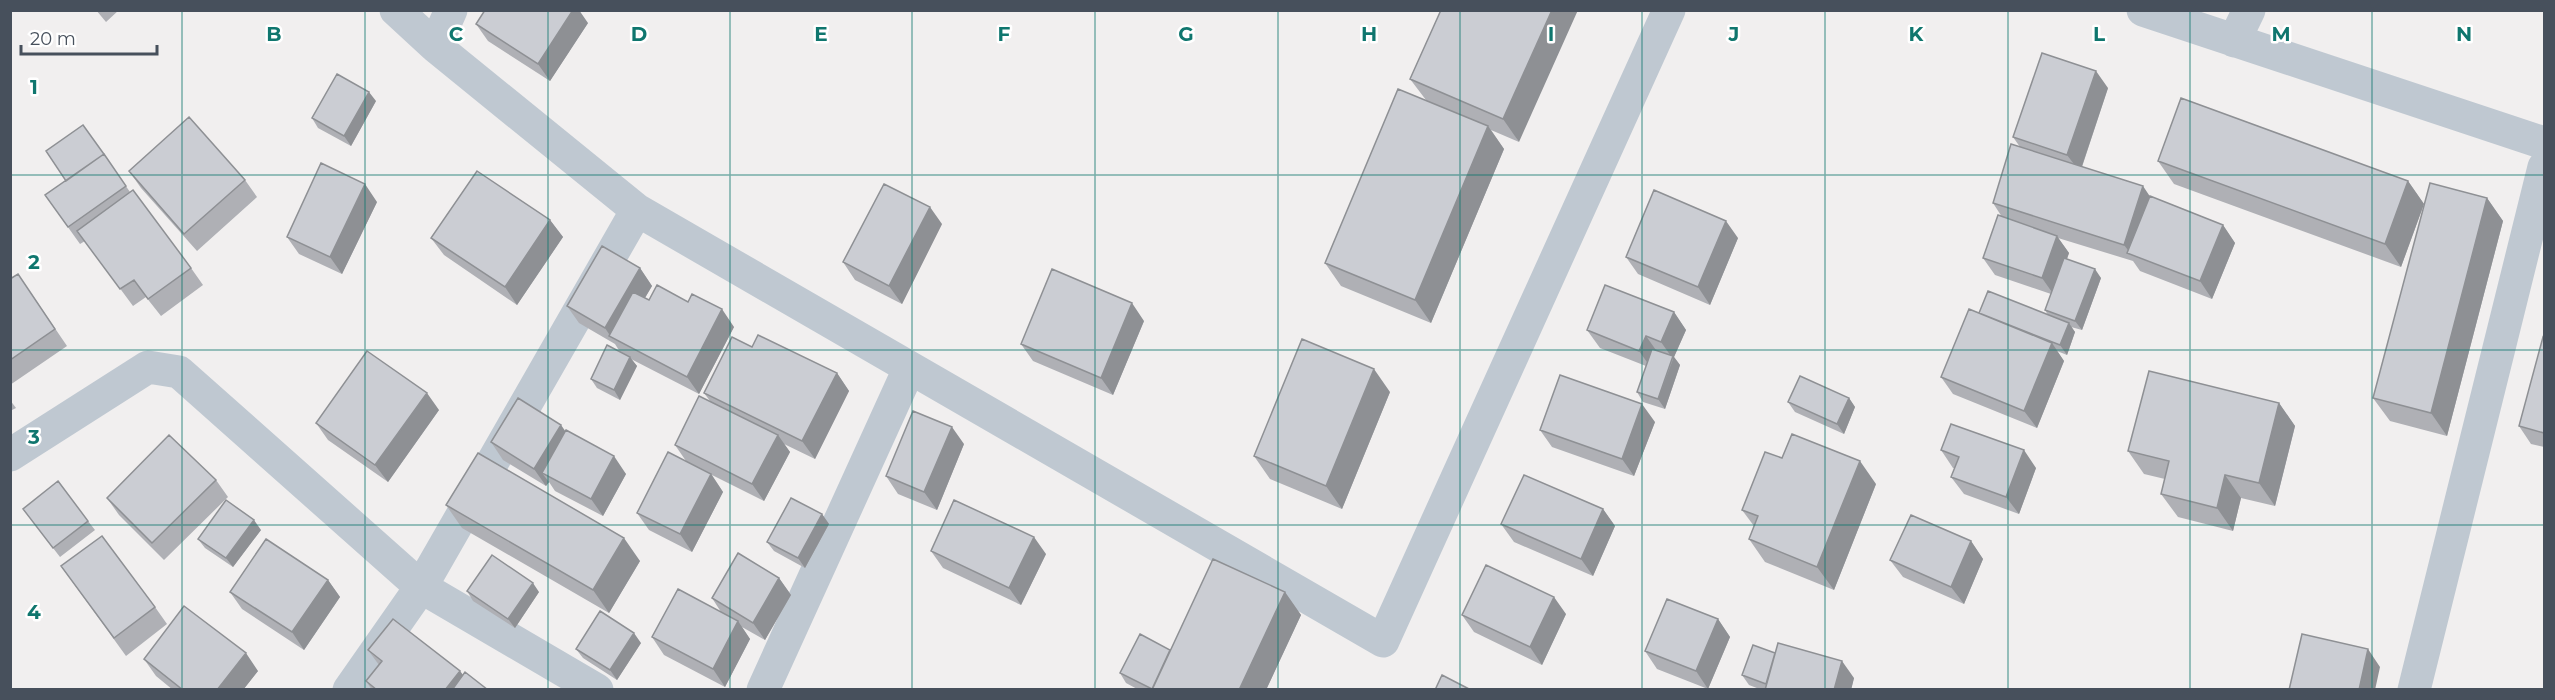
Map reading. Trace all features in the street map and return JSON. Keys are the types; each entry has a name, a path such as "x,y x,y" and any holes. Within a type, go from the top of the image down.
{"street":[{"path":"396,10 435,46 637,210 909,369 1383,640 1669,10"},
{"path":"435,46 451,10"},
{"path":"2144,10 2544,143"},
{"path":"2234,40 2249,10"},
{"path":"2414,690 2544,166"},
{"path":"349,690 421,586 637,210"},
{"path":"10,455 148,368 179,372 421,586 597,690"},
{"path":"763,690 909,369"}],"building":[{"path":"485,10 573,10 538,64 476,24"},
{"path":"1441,10 1552,10 1503,119 1410,79"},
{"path":"2042,53 2096,71 2067,155 2013,137"},
{"path":"337,74 369,92 344,136 312,118"},
{"path":"1398,89 1488,126 1415,300 1325,263"},
{"path":"2181,98 2408,181 2385,244 2158,161"},
{"path":"189,117 245,180 184,234 129,171"},
{"path":"83,125 104,154 66,181 46,151"},
{"path":"2011,144 2143,186 2124,245 1993,203"},
{"path":"104,154 126,186 68,227 45,195"},
{"path":"321,163 365,184 330,257 287,237"},
{"path":"477,171 550,220 505,287 431,238"},
{"path":"2430,183 2487,198 2431,413 2373,398"},
{"path":"884,184 930,207 889,286 843,262"},
{"path":"133,190 191,268 148,299 134,280 120,289 77,231"},
{"path":"1654,190 1726,221 1698,287 1626,257"},
{"path":"2150,196 2223,225 2200,281 2127,253"},
{"path":"1998,215 2057,236 2042,278 1983,258"},
{"path":"602,246 640,268 605,328 567,306"},
{"path":"2064,258 2095,269 2075,321 2045,310"},
{"path":"1052,269 1132,303 1101,378 1021,344"},
{"path":"18,274 55,329 10,360 10,279"},
{"path":"657,285 688,302 692,294 722,309 687,377 609,336 633,292 649,300"},
{"path":"1605,285 1674,312 1661,342 1646,336 1639,351 1587,330"},
{"path":"1988,291 2069,323 2060,345 1979,313"},
{"path":"1969,309 2052,343 2024,411 1941,377"},
{"path":"758,335 837,373 802,441 704,393 732,337 752,347"},
{"path":"2544,338 2544,433 2519,426"},
{"path":"1302,339 1374,369 1326,486 1254,456"},
{"path":"607,345 630,357 614,390 591,379"},
{"path":"1652,349 1673,356 1658,399 1637,392"},
{"path":"367,351 427,393 375,465 316,423"},
{"path":"2149,371 2279,403 2259,483 2225,475 2217,508 2161,494 2169,461 2128,451"},
{"path":"1560,375 1642,404 1622,459 1540,430"},
{"path":"1800,376 1849,398 1837,424 1788,402"},
{"path":"699,396 778,435 752,484 675,445"},
{"path":"518,398 561,425 534,469 491,442"},
{"path":"913,411 952,427 924,492 886,476"},
{"path":"1951,424 2024,450 2006,497 1951,477 1959,457 1941,450"},
{"path":"566,430 614,456 591,499 542,473"},
{"path":"1792,434 1860,461 1817,567 1749,539 1758,516 1742,510 1765,452 1782,458"},
{"path":"169,435 216,480 152,543 107,498"},
{"path":"668,452 711,474 680,534 637,513"},
{"path":"478,453 624,538 593,590 446,505"},
{"path":"1524,475 1603,509 1581,559 1501,524"},
{"path":"58,481 88,521 53,548 23,509"},
{"path":"791,498 822,514 798,558 767,542"},
{"path":"226,500 254,520 226,558 198,539"},
{"path":"954,500 1034,537 1009,588 931,551"},
{"path":"1911,515 1971,541 1951,587 1890,560"},
{"path":"102,536 155,607 114,638 61,566"},
{"path":"266,539 328,580 292,632 230,592"},
{"path":"738,553 779,578 753,623 712,598"},
{"path":"492,555 533,583 508,619 467,591"},
{"path":"1213,559 1285,592 1239,690 1152,690"},
{"path":"1486,565 1554,597 1530,647 1462,615"},
{"path":"678,589 738,621 713,669 652,637"},
{"path":"1667,599 1718,619 1696,671 1645,651"},
{"path":"184,606 246,653 217,690 183,690 144,659"},
{"path":"600,611 634,633 610,670 576,649"},
{"path":"393,619 460,671 445,690 377,690 366,681 382,661 368,650"},
{"path":"1140,634 1170,650 1152,689 1120,673"},
{"path":"2302,634 2368,649 2359,690 2289,690"},
{"path":"1778,643 1842,661 1834,690 1765,690"},
{"path":"1753,645 1775,653 1766,684 1742,675"},
{"path":"465,672 488,690 452,690"},
{"path":"1442,675 1471,690 1435,690"}]}
